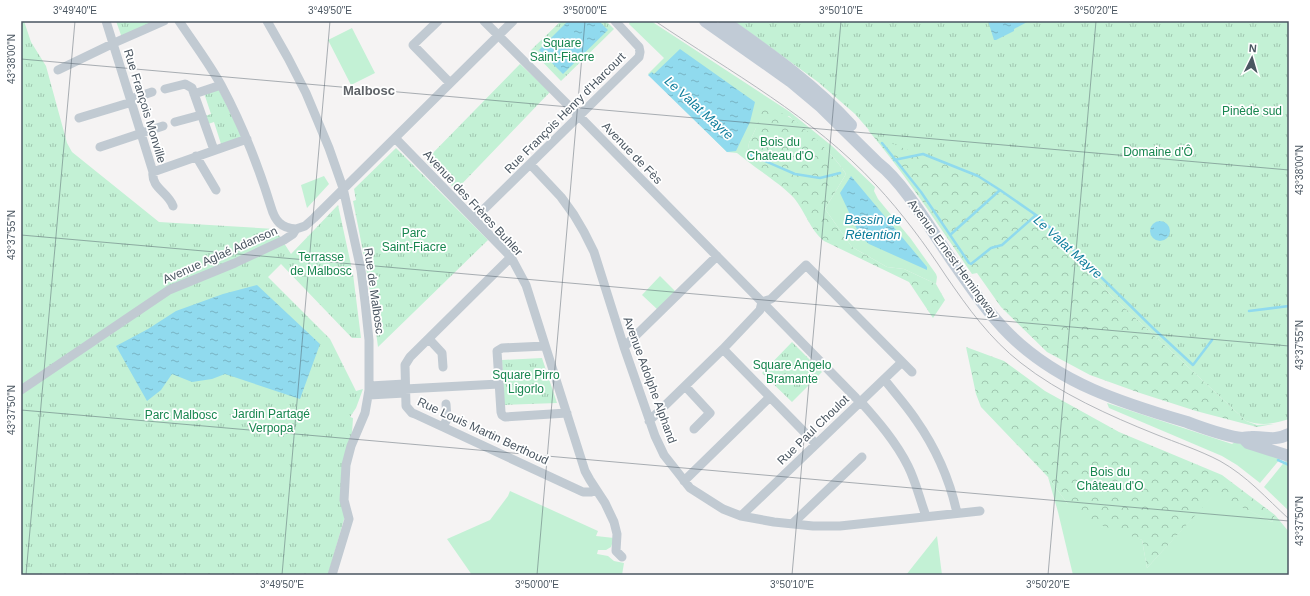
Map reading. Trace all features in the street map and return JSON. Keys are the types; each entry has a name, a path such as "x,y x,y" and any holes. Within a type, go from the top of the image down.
{"main road":[{"name":"Avenue Ernest Hemingway","path":"705,21 790,81 886,169"},
{"name":"Avenue Ernest Hemingway","path":"724,21 784,64 818,92 846,119 881,158 886,169 987,309 1010,335 1039,360 1073,381 1113,399 1218,432 1243,438 1251,437 1271,439 1289,434"},
{"name":"Avenue Ernest Hemingway","path":"1243,438 1248,443 1289,456"}],"street":[{"name":"Rue François Monville","path":"106,21 153,172 247,139"},
{"path":"58,70 164,21"},
{"path":"179,21 221,85 247,139 262,177 273,215 277,221 283,225 290,229 296,229"},
{"name":"Rue de Malbosc","path":"267,21 306,93 329,148 343,188 361,270 370,340 369,391 365,413 350,449 345,474 344,500 349,519 332,575"},
{"path":"438,21 413,46 450,83"},
{"name":"Avenue de Fès","path":"484,21 717,256 885,429 898,448 908,467 926,516"},
{"name":"Avenue Aglaé Adanson","path":"21,390 169,290 235,263 284,240 294,234 296,229 305,226 513,21"},
{"name":"Rue François Henry d'Harcourt","path":"474,219 639,57 640,47 615,21"},
{"path":"165,89 185,84 192,88 214,150"},
{"path":"194,94 221,85"},
{"path":"79,118 152,92"},
{"path":"175,122 201,115"},
{"path":"100,147 163,126"},
{"name":"Avenue des Frères Buhler","path":"395,138 511,257 526,285 585,471 611,513 617,534 616,551 622,557"},
{"path":"196,156 216,190"},
{"name":"Avenue Adolphe Alphand","path":"530,164 561,197 574,215 594,252 649,421 664,455 690,488 722,509 741,516 756,520 792,524 840,526 980,511"},
{"path":"153,172 152,176 155,185 169,198 173,206"},
{"path":"624,347 717,256"},
{"name":"Rue Louis Martin Berthoud","path":"511,257 410,357 405,365 406,406 412,413 583,492 591,492 596,490"},
{"path":"649,421 723,350 764,304 806,265 912,372"},
{"path":"429,339 442,352 443,367"},
{"path":"545,346 502,348 497,351 502,416 567,413"},
{"path":"723,350 816,444"},
{"name":"Rue Paul Choulot","path":"741,516 816,444 858,400 902,362"},
{"path":"884,379 916,420 932,448 945,477 957,513"},
{"path":"369,391 499,384"},
{"path":"685,386 710,413 694,429"},
{"path":"684,481 770,396"},
{"path":"443,427 448,418 446,404"},
{"path":"792,524 862,457"}],"green space":[{"name":"Parc Malbosc","path":"21,21 24,21 31,42 46,66 67,143 72,152 159,222 275,229 291,254 338,205 353,274 361,338 352,338 281,264 268,277 330,339 356,391 363,389 356,408 350,417 353,418 347,509 328,575 21,575"},
{"path":"116,21 157,21 122,38"},
{"name":"Square Saint-Fiacre","path":"561,21 606,21 614,29 561,81 531,50"},
{"path":"630,21 651,21 790,112 832,146 875,187 874,191 878,199 911,239 936,274 936,284 904,269 887,267 852,247 825,209 846,174 828,151 789,116 756,128 749,143 746,160 737,153 727,152 648,74 664,58 629,24"},
{"name":"Domaine d'Ô","path":"734,21 1289,21 1289,419 1268,424 1257,424 1246,421 1109,293 1059,236 1038,219 982,179 875,137 855,114 818,82"},
{"path":"352,28 375,73 351,85 328,40"},
{"path":"520,64 550,92 456,190 426,161 427,159"},
{"path":"218,88 241,134 241,138 221,144 214,122 208,124 205,116 211,114 204,93"},
{"name":"Bois du Chateau d'O","path":"763,107 786,115 803,127 828,152 846,174 825,209 852,247 887,267 904,269 936,284 945,300 933,318 909,282 824,241 811,226 794,198 777,183 746,160 749,143"},
{"path":"868,130 967,169 977,167 1059,236 1109,293 1246,421 1257,425 1274,424 1257,427 1196,411 1090,375 1047,352 1001,307 977,273 972,274 909,182"},
{"name":"Parc Saint-Fiacre","path":"396,148 488,240 378,347 367,274 353,201 356,200 354,189"},
{"path":"324,176 329,184 307,208 301,185"},
{"path":"660,276 676,292 658,310 642,295"},
{"name":"Square Angelo Bramante","path":"792,342 822,372 792,402 762,373"},
{"name":"Bois du Château d'O","path":"966,347 1004,361 1045,391 1119,432 1222,475 1275,515 1272,522 1215,494 1147,568 1142,540 1087,520 1067,503 1048,477 981,407 976,394"},
{"name":"Square Pirro Ligorlo","path":"542,358 557,403 504,405 502,360"},
{"path":"1107,403 1232,444 1235,442 1281,458 1260,483 1237,465 1222,456 1109,408"},
{"path":"1286,460 1289,461 1289,511 1264,487"},
{"path":"1048,477 1067,503 1142,540 1147,568 1215,493 1272,522 1275,515 1289,532 1289,575 1073,575"},
{"path":"510,491 598,531 596,536 614,538 611,547 606,550 598,550 597,554 608,556 614,561 624,563 622,575 472,575 447,539 490,520"},
{"path":"937,536 942,575 906,575"}],"water":[{"name":"Square Saint-Fiacre","path":"568,21 599,21 608,30 563,74 539,50"},
{"path":"988,21 1029,21 1014,29 1014,31 994,40"},
{"path":"680,49 755,102 750,122 736,151 727,152 648,75 652,72 654,74"},
{"name":"Bassin de Rétention","path":"851,176 927,267 927,270 869,244 860,236 840,193"},
{"path":"1160,221 1167,224 1170,231 1167,238 1160,241 1153,238 1150,231 1153,224"},
{"path":"257,285 320,344 300,399 225,374 212,379 192,382 172,374 161,390 147,401 116,346 148,329 176,311 223,294"}],"waterway":[{"path":"882,143 921,192 971,264 991,248 1002,245 1036,215"},
{"name":"Le Valat Mayre","path":"894,160 923,154 978,176 1000,190 1036,215 1054,231 1193,365 1212,340"},
{"name":"Le Valat Mayre","path":"751,155 795,174 820,178 840,173"},
{"path":"950,235 1000,190"},
{"name":"Le Valat Mayre","path":"1249,311 1289,306"},
{"path":"1278,460 1289,465"}],"tram line":[{"path":"655,21 798,116 851,160 876,185 904,218 930,252 963,300 989,333 1021,363 1036,374 1085,403 1120,420 1220,461 1248,480 1289,519"}],"district":[{"name":"Malbosc","path":"369,90"}],"park label":[{"name":"Pinède sud","path":"1252,111"},
{"name":"Terrasse de Malbosc","path":"321,264"},
{"name":"Jardin Partagé Verpopa","path":"271,421"}]}
